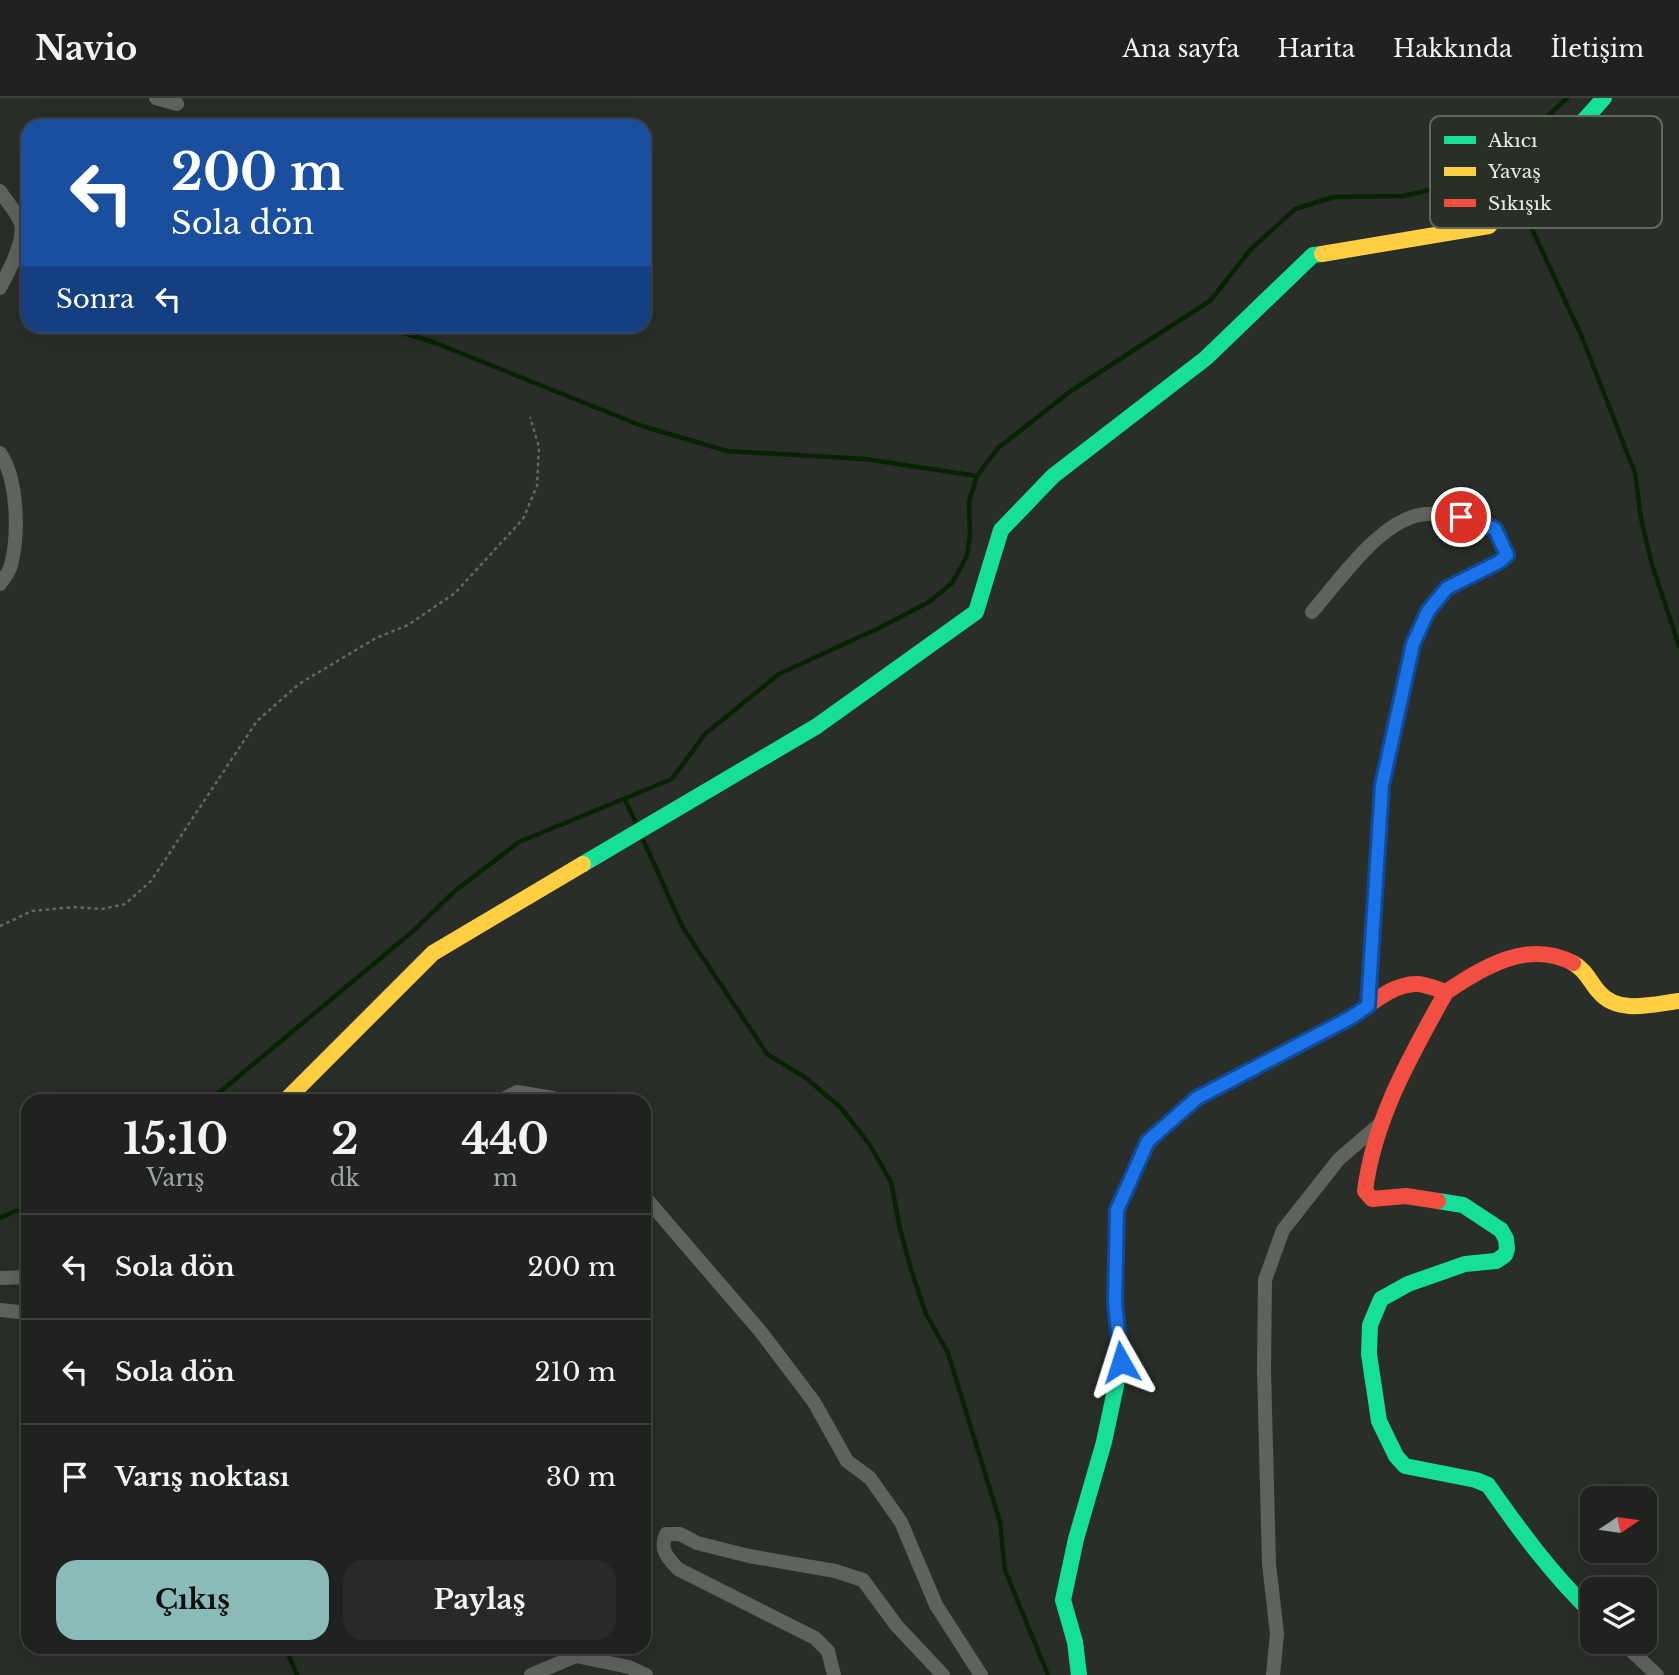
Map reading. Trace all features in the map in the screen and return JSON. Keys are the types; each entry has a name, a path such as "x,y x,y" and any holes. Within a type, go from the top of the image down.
{"street":[{"path":"156,98 177,104"},
{"path":"1588,116 1604,98"},
{"path":"0,191 21,223 21,236 0,288"},
{"path":"292,1094 433,953 817,726 976,612 1001,530 1053,476 1206,358 1313,255 1477,228"},
{"path":"0,453 7,463 17,505 11,567 0,584"},
{"path":"1312,612 1369,547 1394,524 1424,514 1461,517 1495,529 1507,555 1499,562 1447,588 1428,611 1413,644 1382,785 1368,1006"},
{"path":"1580,1601 1534,1551 1489,1485 1405,1466 1396,1456 1379,1421 1369,1354 1370,1325 1381,1299 1408,1284 1465,1264 1496,1261 1505,1255 1506,1239 1502,1230 1463,1205 1406,1196 1372,1199 1365,1191 1366,1177 1382,1122 1446,992 1497,962 1531,952 1558,956 1580,968 1592,985 1611,1003 1628,1005 1679,1001"},
{"path":"1079,1675 1075,1642 1063,1600 1076,1539 1104,1442 1121,1362 1115,1303 1117,1210 1148,1141 1197,1098 1350,1018 1387,993 1419,984 1446,992"},
{"path":"1273,1675 1277,1634 1269,1564 1264,1370 1265,1280 1283,1230 1339,1159 1382,1122"},
{"path":"651,1204 761,1332 814,1402 847,1461 870,1478 901,1521 936,1605 981,1675"},
{"path":"0,1278 21,1277"},
{"path":"0,1310 21,1312"},
{"path":"834,1675 828,1651 815,1638 678,1569 664,1554 663,1541 666,1534 680,1534 698,1543 749,1556 835,1571 863,1580 896,1625 943,1675"},
{"path":"1635,1654 1657,1675"},
{"path":"531,1675 576,1656 628,1667 646,1675"}],"path":[{"path":"0,926 32,911 74,907 102,909 125,904 152,881 257,721 299,684 376,638 408,625 455,593 523,519 537,486 539,447 530,416"}],"waterway":[{"path":"1548,116 1567,98"},
{"path":"217,1094 412,932 455,891 519,842 672,779 705,734 779,674 929,602 952,583 967,556 970,534 969,502 977,476 998,448 1071,391 1211,300 1250,250 1295,209 1334,197 1403,196 1430,190"},
{"path":"1532,228 1582,337 1635,473 1641,518 1652,565 1679,646"},
{"path":"403,333 433,342 642,426 727,451 865,459 977,476"},
{"path":"625,800 638,827"},
{"path":"641,835 683,928 767,1054 806,1078 841,1108 870,1145 891,1182 912,1273 926,1314 948,1353 1000,1522 1005,1570 1048,1675"},
{"path":"0,1218 21,1211"},
{"path":"288,1654 297,1675"}],"traffic: fast":[{"path":"1588,116 1604,98"},
{"path":"583,864 817,726 976,612 1001,530 1053,476 1206,358 1313,255 1322,254"},
{"path":"1079,1675 1075,1642 1063,1600 1076,1539 1104,1442 1121,1362 1115,1303 1117,1210 1148,1141 1197,1098 1352,1017"},
{"path":"1438,1201 1463,1205 1501,1230 1507,1249 1505,1255 1496,1261 1465,1264 1408,1284 1381,1299 1370,1325 1369,1354 1379,1421 1396,1456 1405,1466 1476,1480 1488,1485 1537,1552 1580,1601"}],"traffic: slow":[{"path":"1322,254 1477,228"},
{"path":"292,1094 433,953 583,864"},
{"path":"1573,963 1585,973 1599,992 1616,1004 1648,1006 1679,1001"}],"traffic: jam":[{"path":"1352,1017 1383,995 1400,987 1418,984 1446,992 1491,966 1523,955 1556,956 1573,963"},
{"path":"1438,1201 1406,1196 1372,1199 1365,1191 1385,1113 1407,1064 1446,992"}],"route":[{"path":"1121,1362 1115,1303 1117,1210 1148,1141 1197,1098 1276,1058 1368,1006 1382,785 1413,644 1428,611 1447,588 1499,562 1507,555 1495,529 1461,517"}]}
